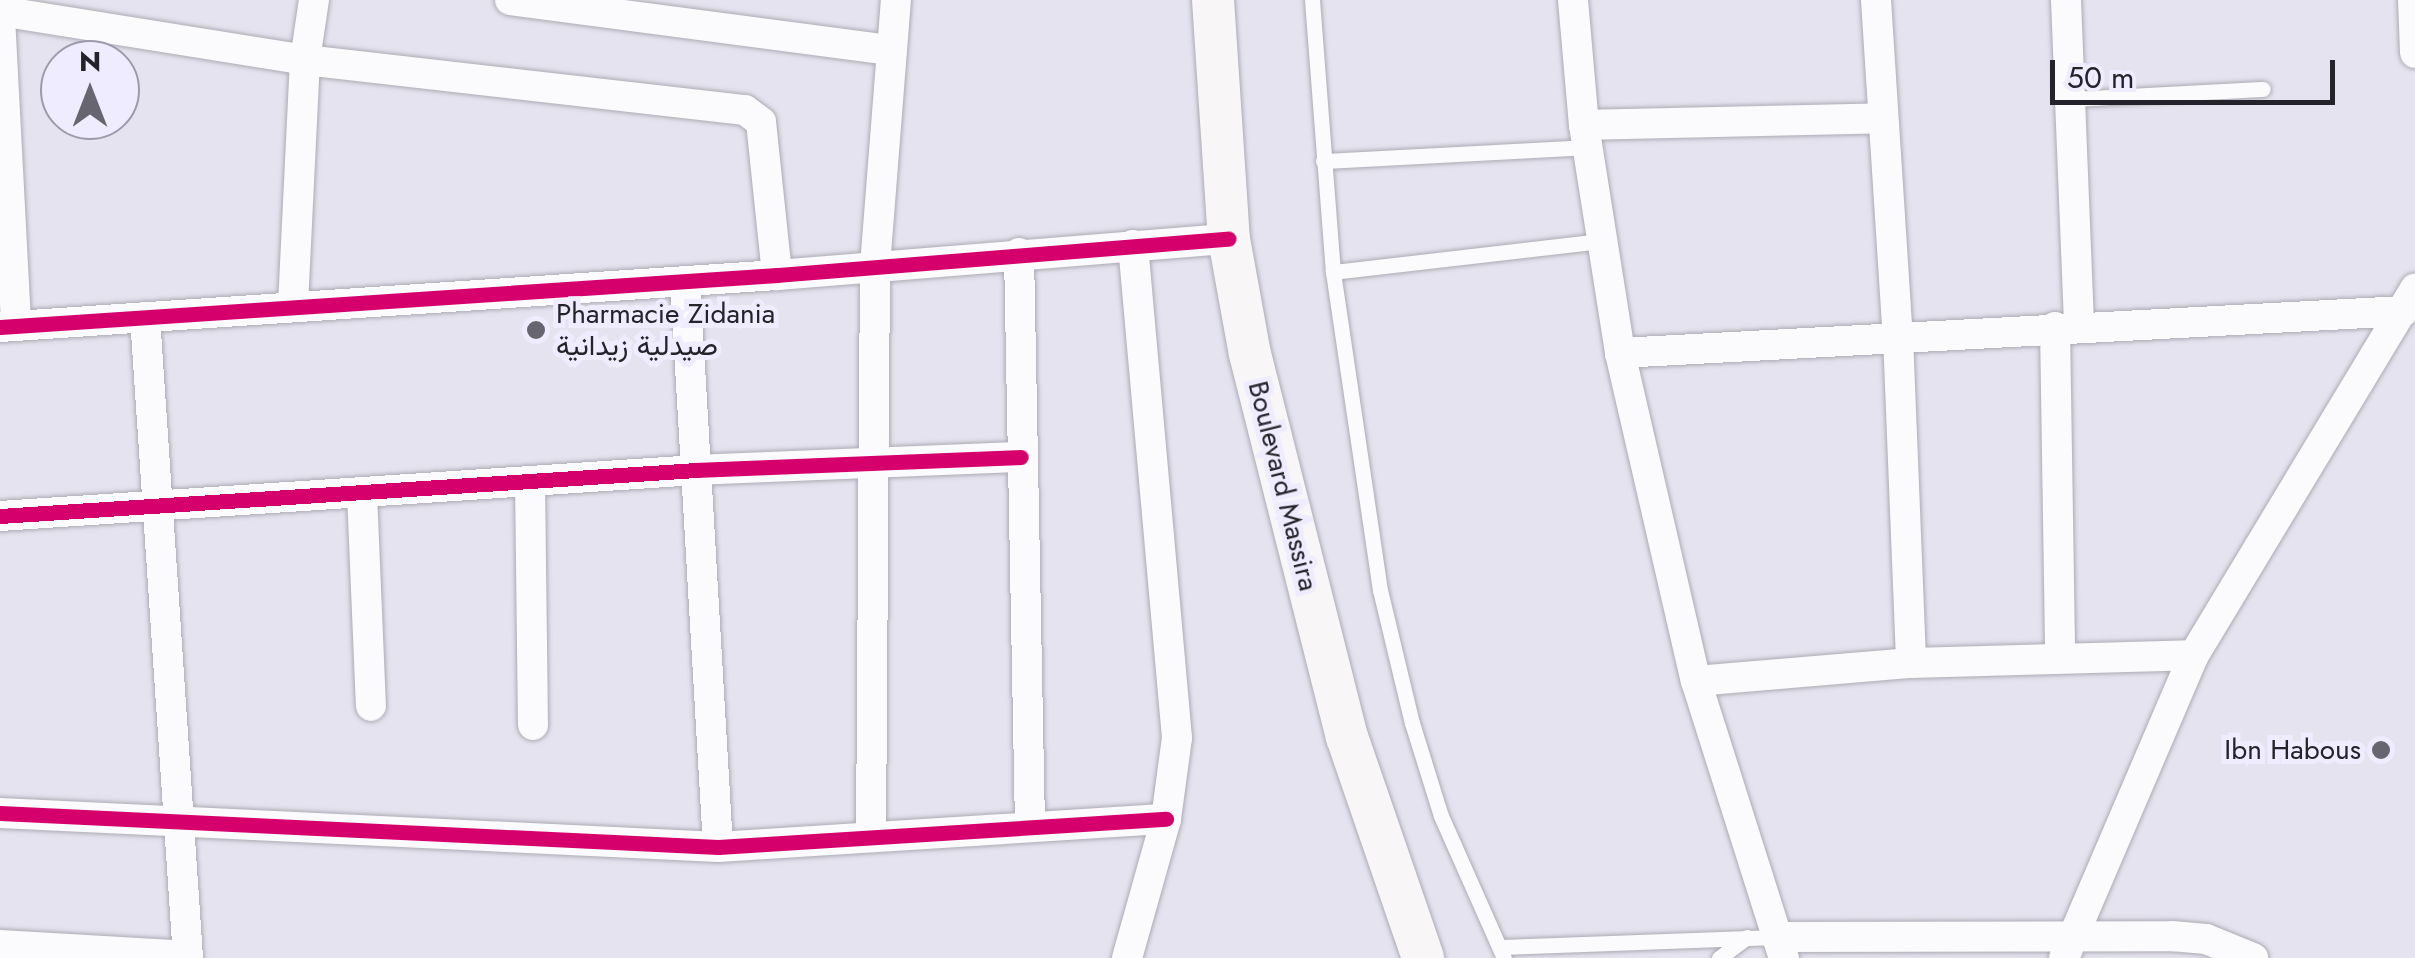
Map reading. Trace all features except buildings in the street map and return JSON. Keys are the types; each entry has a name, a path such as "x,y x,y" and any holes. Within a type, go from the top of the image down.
{"main road":[{"name":"Boulevard Massira","path":"1213,0 1230,239 1250,354 1346,737 1424,958"}],"street":[{"path":"293,305 306,60 314,0"},
{"path":"510,0 888,50"},
{"path":"871,837 875,266 888,50 896,0"},
{"path":"1573,0 1585,136 1620,353 1696,681 1769,944 2070,946 2206,939 2252,958"},
{"path":"1876,0 1898,336 1911,663"},
{"path":"2060,655 2070,100 2066,0"},
{"path":"2412,0 2415,53"},
{"path":"777,275 761,122 745,110 306,60 0,14 8,326 777,275 1230,239"},
{"path":"1585,136 1882,118"},
{"path":"1127,958 1166,819 1177,738 1132,245"},
{"path":"1019,253 1030,826"},
{"path":"685,280 718,847"},
{"path":"1620,353 2067,327 2410,300"},
{"path":"2070,946 2194,655 2410,300"},
{"path":"0,945 188,957 145,316"},
{"path":"0,516 696,470 1021,456"},
{"path":"530,481 534,725"},
{"path":"362,492 371,706"},
{"path":"1696,681 2060,655 2194,655"},
{"path":"0,812 178,824 718,847 1166,819"}],"lane":[{"path":"1312,0 1333,272 1380,590 1412,723 1441,816 1502,952 1769,944"},
{"path":"2070,100 2262,89"},
{"path":"1323,161 1585,136"},
{"path":"1333,272 1602,242"},
{"path":"1719,958 1769,944"}],"cycle path":[{"path":"0,327 777,275 1229,239"},
{"path":"0,516 696,470 1021,457"},
{"path":"0,813 718,847 1166,819"}],"place":[{"name":"Pharmacie Zidania صيدلية زيدانية","path":"536,330"},
{"name":"Ibn Habous","path":"2381,750"}]}
